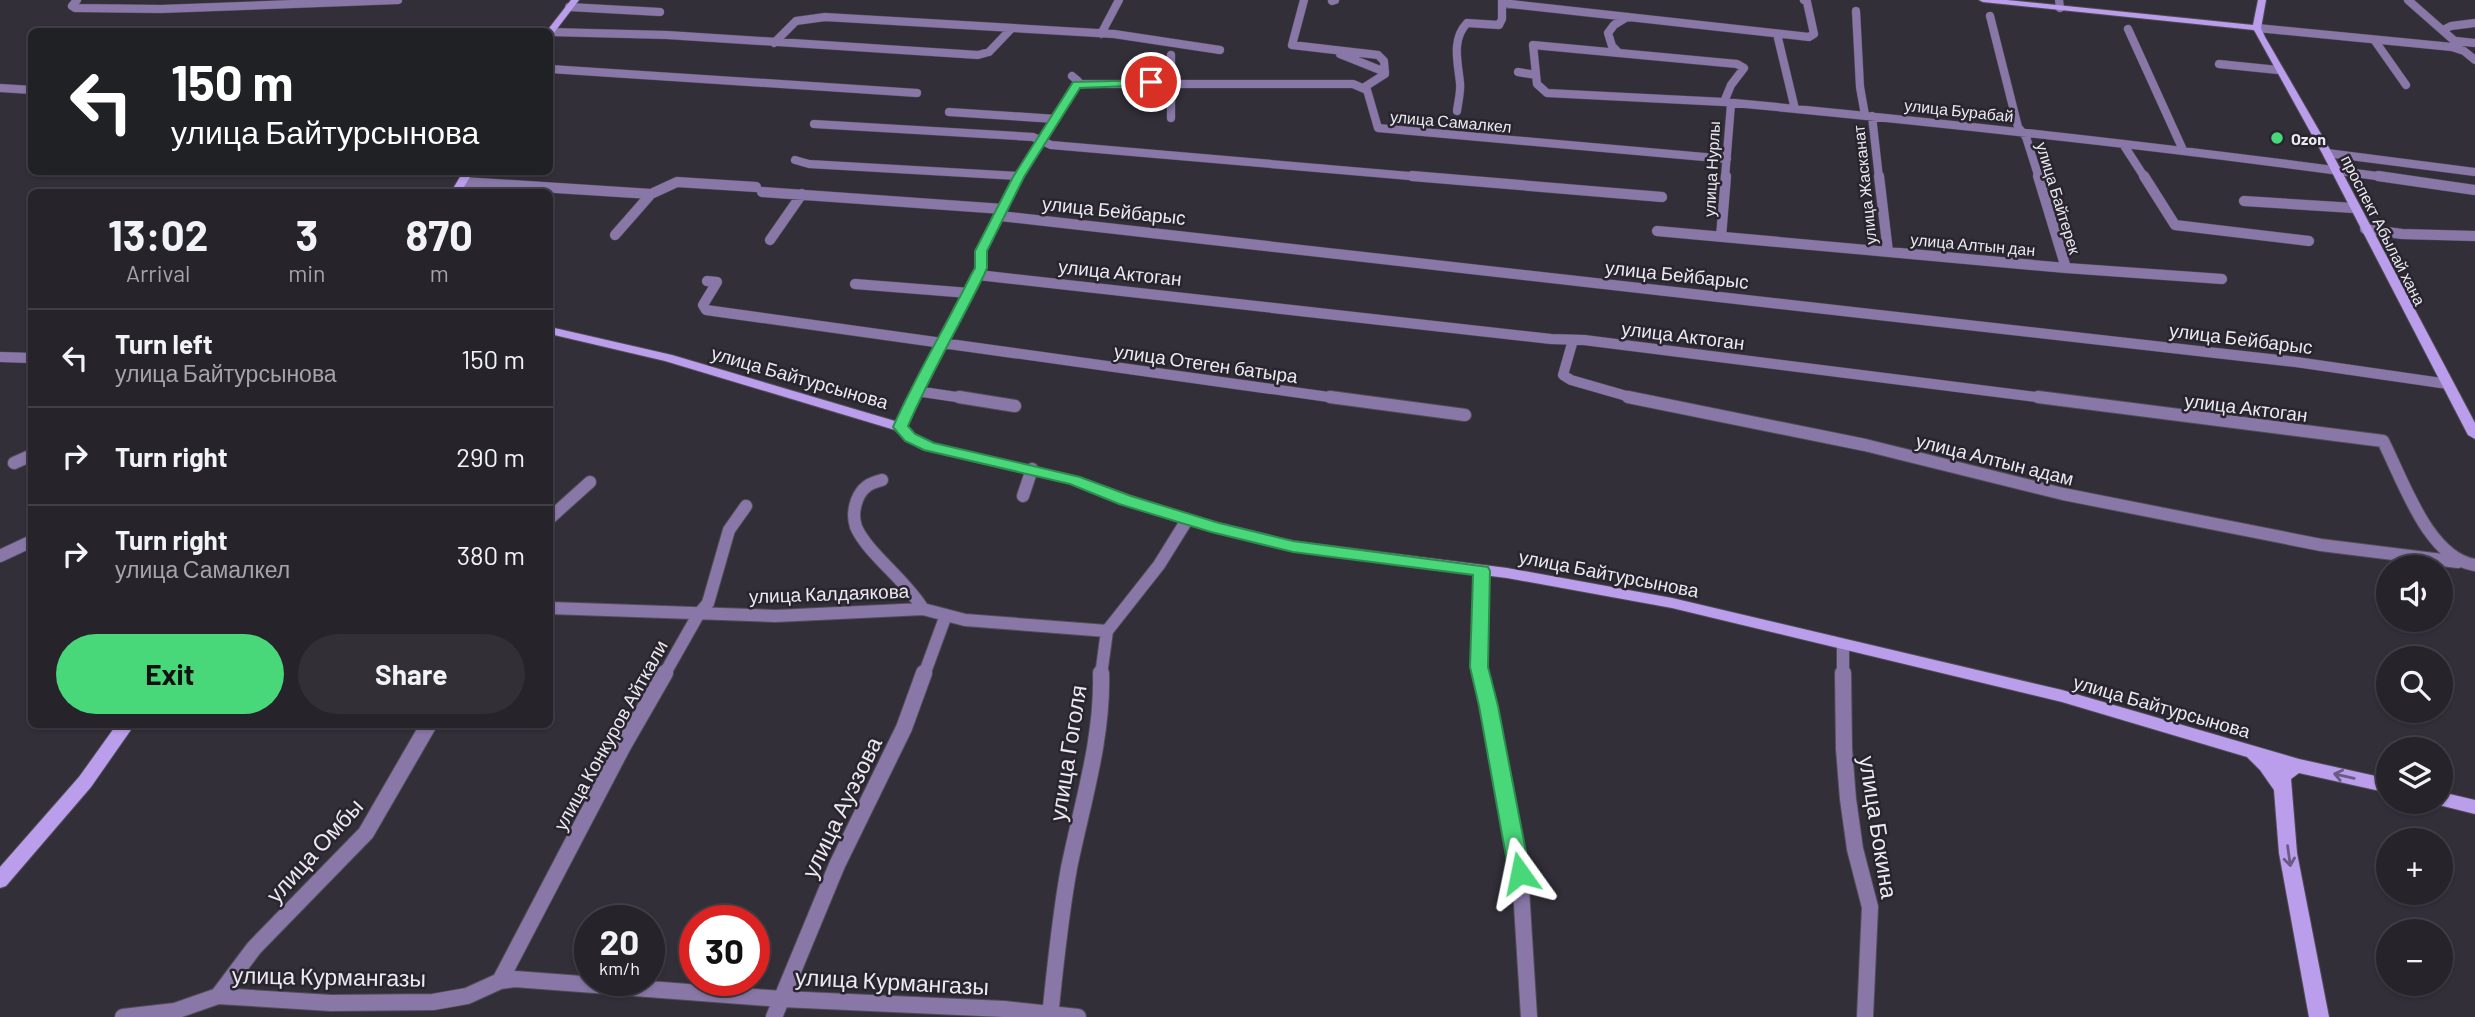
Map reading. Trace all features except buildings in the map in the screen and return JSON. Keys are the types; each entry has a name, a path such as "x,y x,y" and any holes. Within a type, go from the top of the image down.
{"street":[{"path":"77,0 72,6 75,8 126,9 398,0"},
{"path":"1101,34 1119,0"},
{"path":"1304,0 1292,45 1327,49 1385,72"},
{"path":"1457,111 1460,86 1458,40 1461,29 1467,23 1499,25 1502,19 1502,2 1809,37 1814,34 1807,2 1804,0"},
{"path":"1983,0 2059,4 2375,41 2475,43"},
{"path":"2257,28 2262,0"},
{"path":"2407,0 2475,60"},
{"path":"553,28 572,4 660,12"},
{"name":"улица Жасканат","path":"1856,11 1860,87 1869,116 1888,252"},
{"name":"улица Байтерек","path":"1990,16 2020,131 2026,137 2066,268"},
{"path":"1618,52 1609,40 1608,33 1614,25 1627,17"},
{"path":"774,43 796,21 811,18 1101,34 1220,50"},
{"path":"2443,30 2451,26 2475,23"},
{"name":"проспект Абылай хана","path":"2257,28 2278,70 2327,153 2475,435"},
{"path":"553,32 632,34 978,55 989,52 1011,29"},
{"path":"2127,29 2183,150"},
{"path":"1777,33 1795,109"},
{"path":"2375,41 2406,85"},
{"path":"1518,72 1536,75 1535,44 1737,64 1744,68 1731,85 1727,103"},
{"path":"1171,55 1171,118"},
{"path":"2219,64 2278,70"},
{"path":"553,69 917,93"},
{"path":"900,427 916,390 978,275 981,268 981,251 1020,176 1056,119 1074,80 1353,84 1363,88 1385,72"},
{"name":"улица Бурабай","path":"1536,75 1537,84 1547,93 1727,103 2020,131 2183,150 2475,190"},
{"path":"0,88 28,90"},
{"name":"улица Самалкел","path":"1363,88 1369,94 1378,128 1727,159"},
{"name":"улица Нурлы","path":"1721,237 1727,159 1727,103"},
{"path":"949,112 1056,119"},
{"path":"814,124 1034,138 1051,145 1139,154 1662,197"},
{"path":"2123,144 2175,226 2309,241"},
{"path":"2327,153 2475,172"},
{"path":"795,160 809,164 1020,176"},
{"path":"466,177 651,194"},
{"path":"615,235 651,194 677,182 1001,212"},
{"path":"770,240 802,194"},
{"path":"2244,201 2286,201 2354,208"},
{"name":"улица Бейбарыс","path":"1001,212 2351,369"},
{"path":"2365,229 2421,235 2475,236"},
{"name":"улица Алтын дан","path":"1657,231 2066,268 2222,279"},
{"name":"улица Актоган","path":"978,275 1750,360 2383,441 2430,534 2449,556 2458,562"},
{"name":"улица Отеген батыра","path":"707,281 716,282 716,287 703,305 706,310 1465,415"},
{"path":"855,284 969,293"},
{"name":"улица Байтурсынова","path":"553,332 668,358 900,427 910,437 929,447 1074,480 1187,520 1293,547 1482,571 1633,594 2062,696 2299,766 2376,783"},
{"name":"улица Алтын адам","path":"1573,340 1563,375 1626,397 1865,445 2102,502 2321,545 2458,562"},
{"path":"0,357 28,358"},
{"path":"2351,369 2448,384"},
{"path":"916,390 1015,406"},
{"path":"14,463 28,457"},
{"path":"1023,496 1032,469"},
{"path":"882,480 868,484 860,494 854,510 856,528 915,594 923,609"},
{"path":"553,515 590,482"},
{"name":"улица Конкуров Айткали","path":"500,981 623,746 698,615 709,603 729,530 746,506"},
{"name":"улица Гоголя","path":"1050,1016 1069,870 1094,754 1102,697 1101,667 1107,631 1159,565 1187,520"},
{"path":"0,556 28,543"},
{"path":"2458,562 2475,565"},
{"path":"1482,571 1479,667 1489,706 1520,873 1529,1017"},
{"name":"улица Калдаякова","path":"553,608 776,616 923,609 965,620 1107,631"},
{"name":"улица Ауэзова","path":"774,1017 837,866 904,728 946,615"},
{"name":"улица Бокина","path":"1843,645 1844,749 1848,799 1856,849 1870,906 1865,1017"},
{"path":"0,880 85,782 124,728"},
{"name":"улица Омбы","path":"218,996 254,948 366,833 427,728"},
{"path":"2251,752 2266,765 2283,788"},
{"path":"2299,766 2289,769 2282,777 2288,853 2319,1017"},
{"path":"2453,802 2475,807"},
{"name":"улица Курмангазы","path":"123,1017 176,1011 218,996 331,1003 433,1002 467,996 500,981 515,979 782,999 1004,1009 1078,1017"}],"place":[{"name":"Ozon","path":"2277,138"}],"route":[{"path":"1151,82 1077,85 1019,177 981,251 981,268 978,275 947,338 920,383 900,427 910,437 929,447 1074,480 1187,520 1293,547 1482,571 1479,667 1489,706 1495,753 1520,873"}]}
